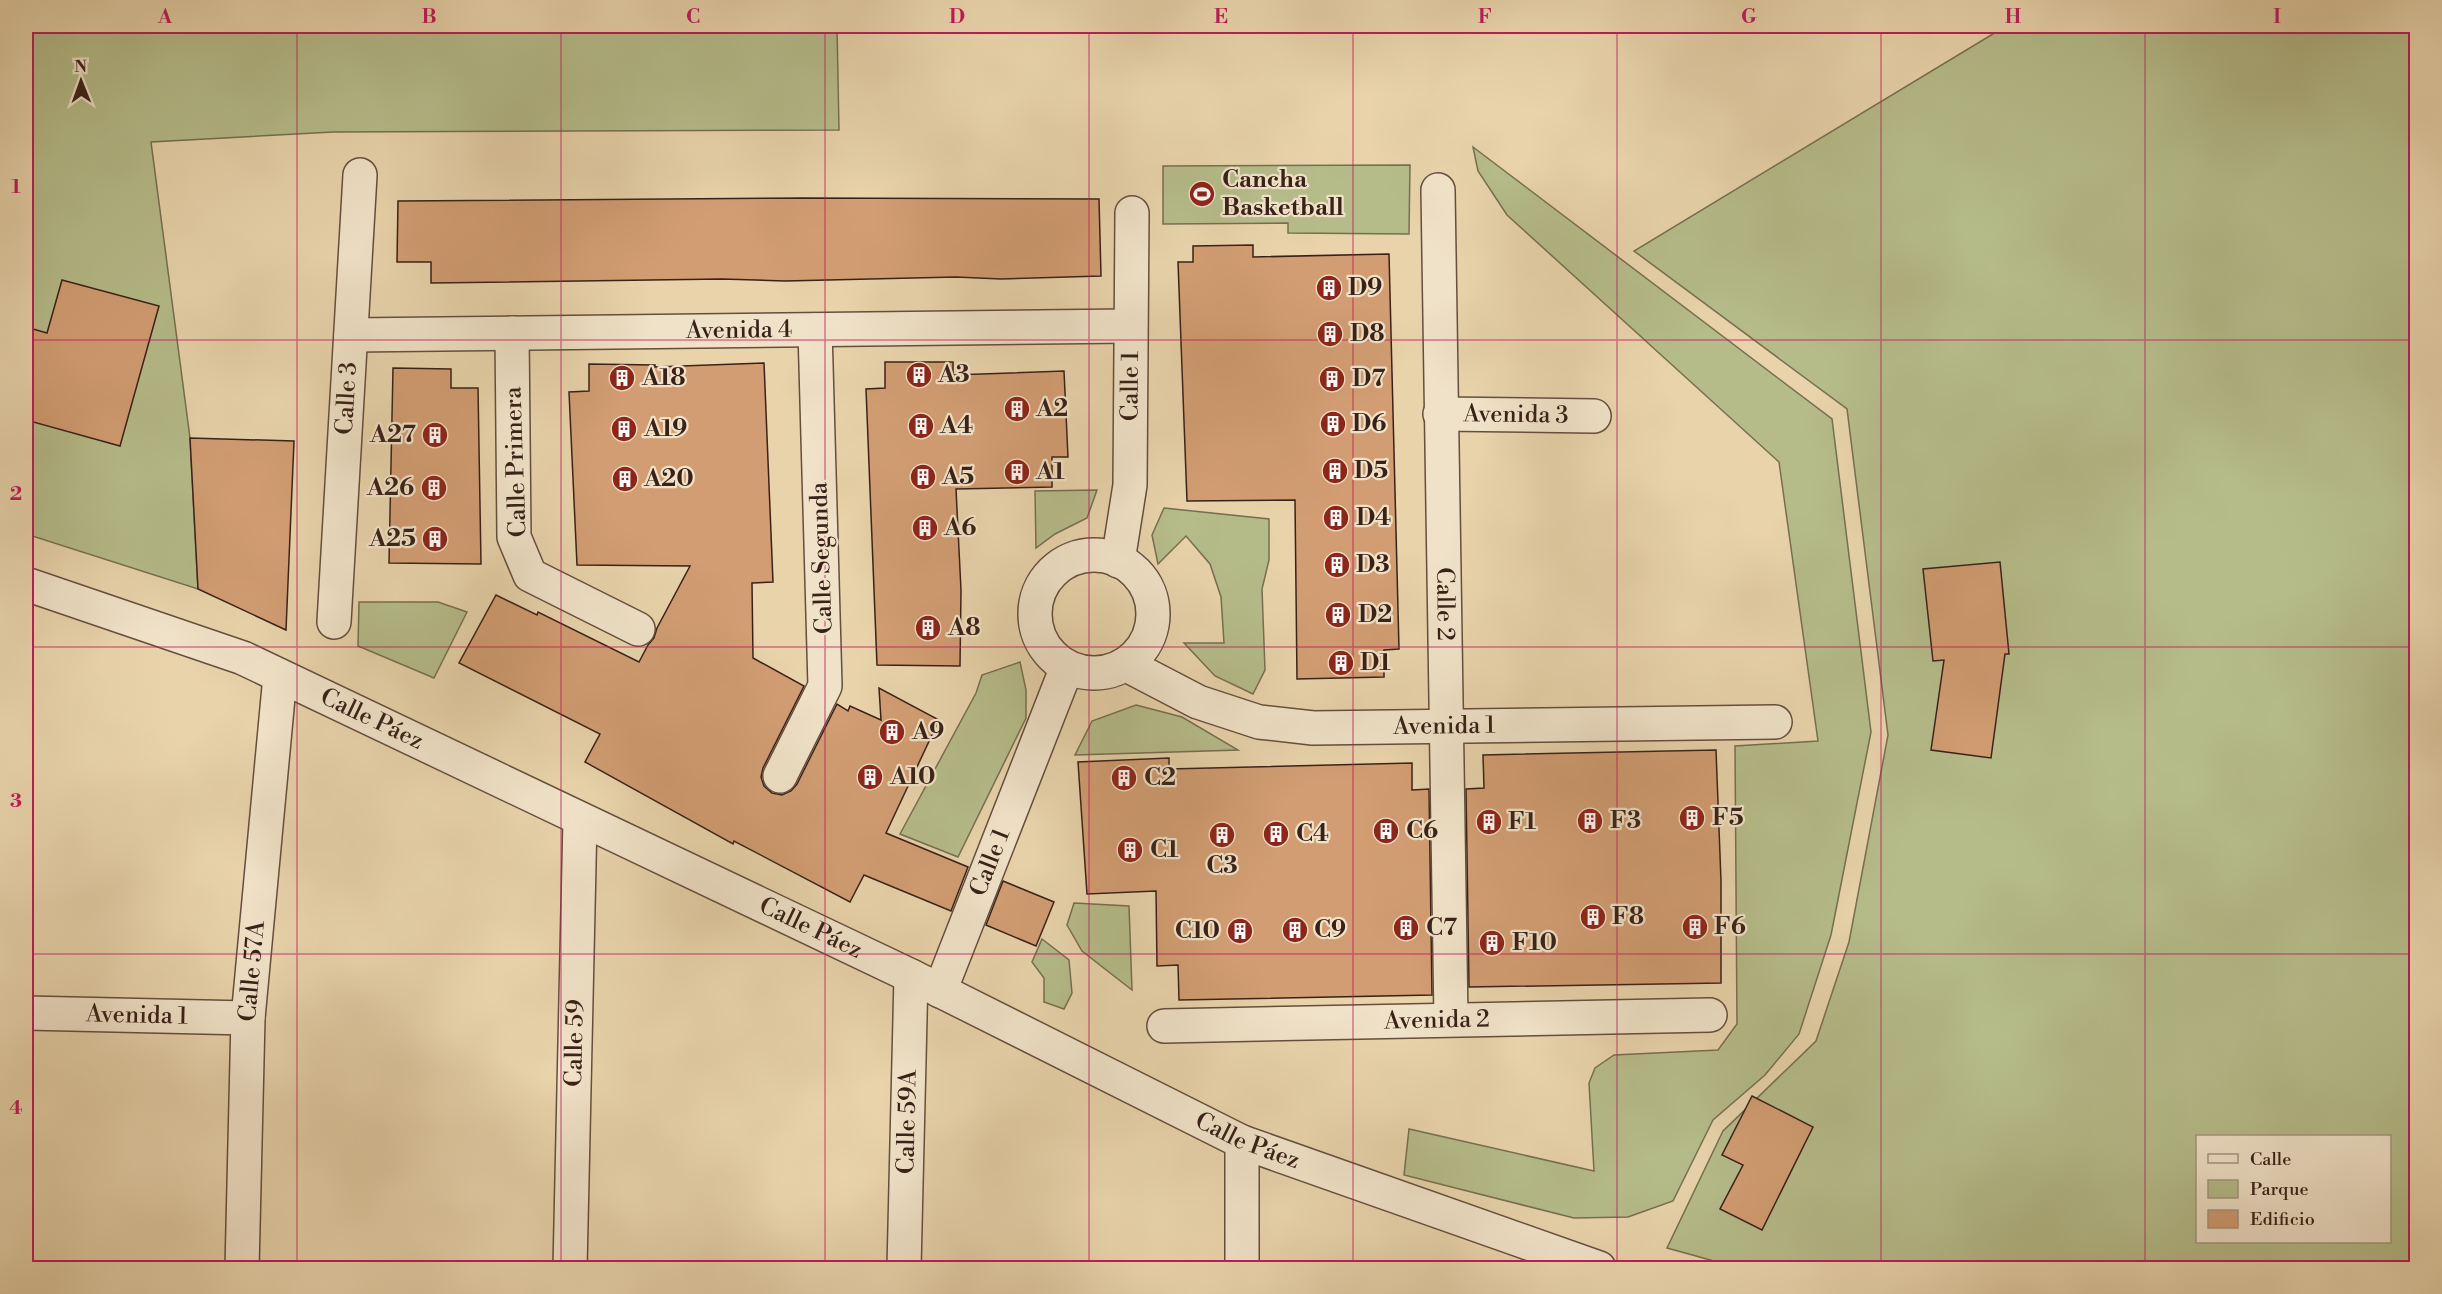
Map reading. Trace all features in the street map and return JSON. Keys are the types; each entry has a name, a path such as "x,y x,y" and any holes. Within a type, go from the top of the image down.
{"street":[{"name":"Calle 3","path":"334,622 360,175"},
{"name":"Calle 2","path":"1438,190 1451,1019"},
{"name":"Calle 1","path":"1118,561 1130,485 1129,326 1132,213"},
{"name":"Avenida 4","path":"351,335 1129,326"},
{"name":"Calle Segunda","path":"780,776 825,686 815,330"},
{"name":"Calle Primera","path":"512,333 514,537 526,566 530,575 638,629"},
{"name":"Avenida 3","path":"1440,414 1594,416"},
{"path":"1101,556 1118,561 1134,570 1146,584 1152,601 1154,619 1149,637 1140,652 1127,665 1108,672 1087,673 1067,667 1052,656 1042,641 1036,624 1036,606 1041,589 1051,574 1065,563 1083,557 1101,556"},
{"name":"Calle Páez","path":"26,584 243,658 911,976 1242,1142 1599,1269"},
{"name":"Avenida 1","path":"1127,665 1198,702 1259,722 1313,728 1775,722"},
{"name":"Calle 1","path":"940,991 1067,667"},
{"name":"Calle 57A","path":"242,1269 248,1018 280,676"},
{"name":"Calle 59","path":"570,1269 580,819"},
{"name":"Calle 59A","path":"904,1269 911,976"},
{"name":"Avenida 1","path":"26,1013 248,1018"},
{"name":"Avenida 2","path":"1164,1026 1710,1015"},
{"path":"1242,1142 1242,1269"}],"green space":[{"path":"26,26 837,26 839,130 333,132 151,142 190,438 198,589 26,534"},
{"path":"2006,26 2416,26 2416,1268 1739,1268 1667,1248 1723,1131 1816,1041 1849,942 1888,735 1847,409 1634,251"},
{"path":"1473,147 1832,419 1871,732 1831,935 1799,1034 1765,1075 1713,1120 1673,1201 1628,1217 1574,1218 1404,1175 1409,1129 1594,1171 1589,1083 1595,1068 1614,1055 1718,1050 1737,1024 1735,746 1818,741 1779,462 1507,215 1478,171"},
{"path":"1410,165 1409,234 1288,233 1288,223 1163,224 1163,166"},
{"path":"1097,490 1087,518 1055,534 1036,548 1035,491"},
{"path":"1164,508 1269,519 1269,560 1262,589 1265,670 1253,694 1215,676 1184,643 1224,643 1221,597 1210,564 1186,536 1158,564 1152,535"},
{"path":"359,602 438,602 467,612 434,678 358,646"},
{"path":"1020,662 1026,690 1026,718 958,857 900,834 976,693 982,675"},
{"path":"1136,705 1182,717 1238,750 1075,755 1092,721"},
{"path":"1074,903 1129,906 1132,990 1082,951 1067,925"},
{"path":"1042,939 1069,960 1072,993 1064,1009 1044,1002 1044,978 1032,962"}],"building":[{"path":"801,198 1099,199 1101,276 1001,279 956,277 785,281 722,279 431,283 431,262 397,262 398,201"},
{"path":"1253,245 1253,257 1389,254 1399,649 1384,650 1384,677 1297,679 1295,500 1187,501 1178,262 1193,262 1193,246"},
{"path":"62,280 159,306 120,446 26,420 26,327 47,333"},
{"path":"885,362 953,362 953,375 1064,371 1068,457 1052,457 1052,487 956,489 961,590 960,666 877,665 866,389 885,388"},
{"path":"764,363 773,582 752,583 753,658 804,686 763,768 761,777 764,786 772,793 782,795 791,791 797,784 837,704 848,711 850,706 881,720 879,688 939,720 886,833 968,867 951,911 864,875 850,902 734,841 733,844 585,762 600,734 459,663 496,595 537,615 538,612 639,662 654,638 690,566 577,565 569,392 589,391 589,364 655,365 655,367"},
{"path":"393,368 451,369 451,388 478,388 481,564 389,563"},
{"path":"190,438 294,441 286,630 198,589"},
{"path":"2000,562 2009,654 2005,654 1991,758 1931,750 1944,660 1933,661 1923,569"},
{"path":"1716,750 1721,881 1721,983 1469,987 1466,789 1484,788 1483,755"},
{"path":"1169,758 1169,769 1412,763 1412,790 1429,789 1432,995 1179,1000 1178,965 1157,966 1156,891 1087,894 1078,762"},
{"path":"1003,881 1054,902 1036,946 986,925"},
{"path":"1752,1096 1813,1127 1762,1230 1720,1209 1743,1165 1722,1155"}],"place":[{"name":"Cancha Basketball","path":"1202,194"},
{"name":"D9","path":"1329,288"},
{"name":"D8","path":"1330,334"},
{"name":"A3","path":"919,375"},
{"name":"A18","path":"622,378"},
{"name":"D7","path":"1332,379"},
{"name":"A2","path":"1017,409"},
{"name":"D6","path":"1333,424"},
{"name":"A4","path":"921,426"},
{"name":"A19","path":"624,429"},
{"name":"A27","path":"435,435"},
{"name":"D5","path":"1335,471"},
{"name":"A1","path":"1017,472"},
{"name":"A5","path":"923,477"},
{"name":"A20","path":"625,479"},
{"name":"A26","path":"434,488"},
{"name":"D4","path":"1336,518"},
{"name":"A6","path":"925,528"},
{"name":"A25","path":"435,539"},
{"name":"D3","path":"1337,565"},
{"name":"D2","path":"1338,615"},
{"name":"A8","path":"928,628"},
{"name":"D1","path":"1341,663"},
{"name":"A9","path":"892,732"},
{"name":"A10","path":"870,777"},
{"name":"C2","path":"1124,778"},
{"name":"F5","path":"1692,818"},
{"name":"F3","path":"1590,821"},
{"name":"F1","path":"1489,822"},
{"name":"C6","path":"1386,831"},
{"name":"C4","path":"1276,834"},
{"name":"C3","path":"1222,835"},
{"name":"C1","path":"1130,850"},
{"name":"F8","path":"1593,917"},
{"name":"F6","path":"1695,927"},
{"name":"C7","path":"1406,928"},
{"name":"C9","path":"1295,930"},
{"name":"C10","path":"1240,931"},
{"name":"F10","path":"1492,943"}]}
